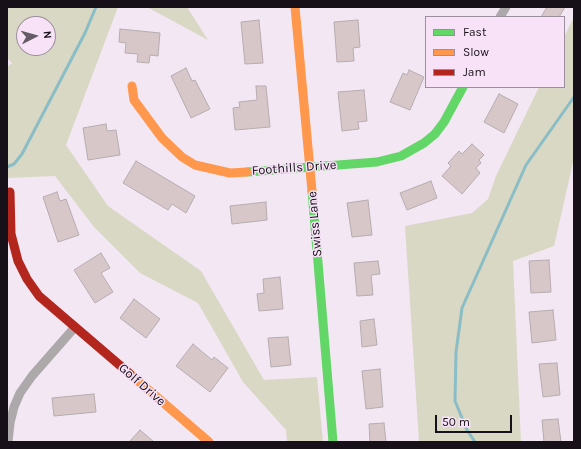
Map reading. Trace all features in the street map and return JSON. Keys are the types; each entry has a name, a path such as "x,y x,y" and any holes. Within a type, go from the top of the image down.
{"street":[{"name":"Swiss Lane","path":"296,7 333,442"},
{"path":"501,16 506,7"},
{"name":"Foothills Drive","path":"132,86 134,100 162,138 182,157 195,165 230,172 391,160 412,151 435,134 444,122 462,88"},
{"name":"Golf Drive","path":"10,192 11,234 18,260 27,279 39,296 209,442"},
{"path":"8,442 14,407 20,393 32,376 75,327"}],"green space":[{"path":"7,7 118,7 66,145 108,206 201,271 264,380 317,377 323,442 287,442 286,430 243,382 198,303 140,273 94,227 55,176 7,178 7,67 12,63 7,58"},
{"path":"147,7 187,7 208,40"},
{"path":"574,17 574,158 554,246 513,261 521,442 419,442 405,226 472,213 488,199 496,176 539,88 565,88 565,35"}],"building":[{"path":"547,7 565,7 560,16 542,16"},
{"path":"259,20 263,63 245,64 241,22"},
{"path":"358,20 360,47 353,48 354,61 337,62 334,22"},
{"path":"120,29 160,33 158,56 150,55 149,63 137,62 138,54 125,53 126,43 119,42"},
{"path":"186,68 192,81 195,80 210,109 191,118 171,76"},
{"path":"409,70 424,77 410,110 390,102 403,73 407,75"},
{"path":"256,86 266,86 270,127 235,130 233,108 240,107 239,102 257,100"},
{"path":"364,90 367,121 358,122 359,129 342,131 338,92"},
{"path":"499,94 518,104 504,133 484,122"},
{"path":"106,124 107,131 116,130 120,155 88,160 83,128"},
{"path":"472,144 484,155 479,160 481,163 476,168 480,173 462,194 442,176 451,166 448,163 459,151 462,154"},
{"path":"136,161 195,196 186,213 172,204 168,210 123,183"},
{"path":"431,181 437,198 407,210 400,193"},
{"path":"57,192 60,201 66,199 79,235 58,242 43,197"},
{"path":"368,200 372,235 352,237 347,203"},
{"path":"266,202 267,220 232,224 230,206"},
{"path":"101,253 110,268 101,273 113,292 95,303 74,270"},
{"path":"549,260 551,292 531,293 529,261"},
{"path":"378,261 380,274 371,275 373,295 357,296 354,263"},
{"path":"280,277 283,309 259,311 257,294 264,293 263,279"},
{"path":"134,299 160,319 146,338 120,318"},
{"path":"553,310 556,340 532,343 529,312"},
{"path":"374,319 377,345 362,347 360,321"},
{"path":"288,337 291,365 271,367 268,338"},
{"path":"193,344 212,360 214,357 228,368 210,392 176,366"},
{"path":"557,363 560,395 543,397 539,364"},
{"path":"380,369 383,407 366,409 362,371"},
{"path":"94,394 96,412 54,416 52,398"},
{"path":"558,419 561,442 544,442 542,420"},
{"path":"384,423 386,442 370,442 369,424"},
{"path":"140,430 154,442 129,442"}],"waterway":[{"path":"7,167 14,164 22,154 85,33 96,7"},
{"path":"475,442 467,430 455,401 456,352 462,308 526,165 574,97"}],"traffic: fast":[{"path":"247,172 377,162 401,156 424,143 435,134 444,122 462,88"},
{"path":"312,191 333,442"}],"traffic: slow":[{"path":"295,7 312,191"},
{"path":"132,86 134,100 162,138 182,157 195,165 230,173 247,172"},
{"path":"130,374 209,442"}],"traffic: jam":[{"path":"10,192 11,234 18,261 27,279 39,296 130,374"}]}
